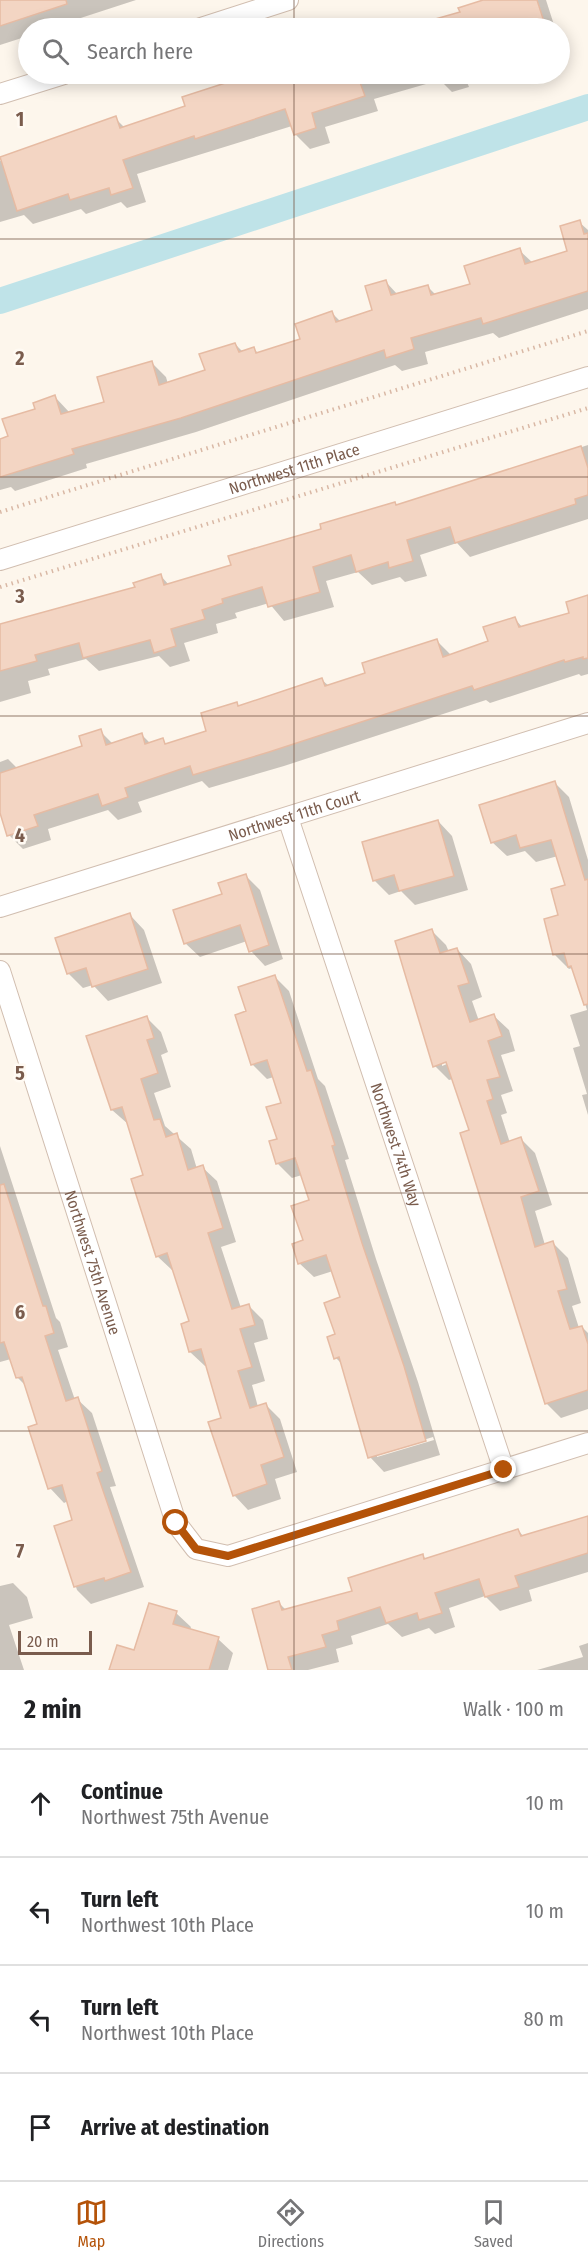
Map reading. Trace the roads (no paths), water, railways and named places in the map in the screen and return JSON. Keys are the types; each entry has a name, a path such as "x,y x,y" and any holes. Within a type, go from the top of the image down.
{"street":[{"path":"232,18 288,0"},
{"path":"0,94 32,84"},
{"name":"Northwest 11th Place","path":"0,560 588,377"},
{"name":"Northwest 11th Court","path":"0,907 588,723"},
{"name":"Northwest 74th Way","path":"288,818 504,1470"},
{"name":"Northwest 75th Avenue","path":"0,971 176,1523 196,1549 228,1556 504,1470"},
{"path":"504,1470 588,1443"}],"waterway":[{"path":"0,301 588,107"}]}
